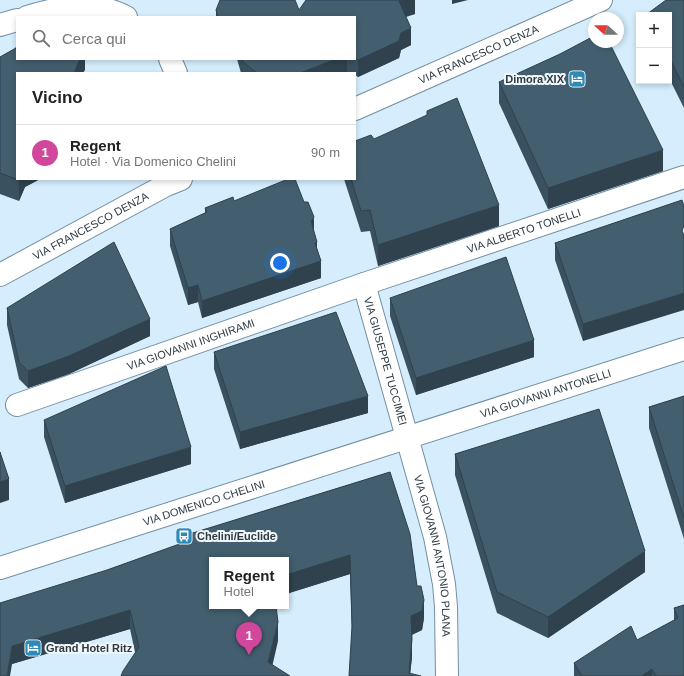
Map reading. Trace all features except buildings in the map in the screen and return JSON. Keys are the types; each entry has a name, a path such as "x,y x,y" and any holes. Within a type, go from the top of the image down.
{"street":[{"name":"VIA FRANCESCO DENZA","path":"356,109 601,0"},
{"path":"30,16 63,7 77,5 104,8 124,16"},
{"path":"0,25 16,20"},
{"path":"170,60 176,72"},
{"name":"VIA ALBERTO TONELLI","path":"364,284 684,177"},
{"name":"VIA FRANCESCO DENZA","path":"0,275 172,181"},
{"name":"VIA GIOVANNI INGHIRAMI","path":"17,404 364,284"},
{"name":"VIA GIUSEPPE TUCCIMEI","path":"364,284 407,438"},
{"name":"VIA GIOVANNI ANTONELLI","path":"407,438 684,349"},
{"name":"VIA DOMENICO CHELINI","path":"0,568 407,438"},
{"name":"VIA GIOVANNI ANTONIO PLANA","path":"407,438 428,510 444,584 447,676"}],"place":[{"name":"Dimora XIX","path":"577,79"},
{"name":"Chelini/Euclide","path":"184,536"},
{"name":"Grand Hotel Ritz","path":"33,648"},
{"name":"Regent","path":"249,655"}]}
